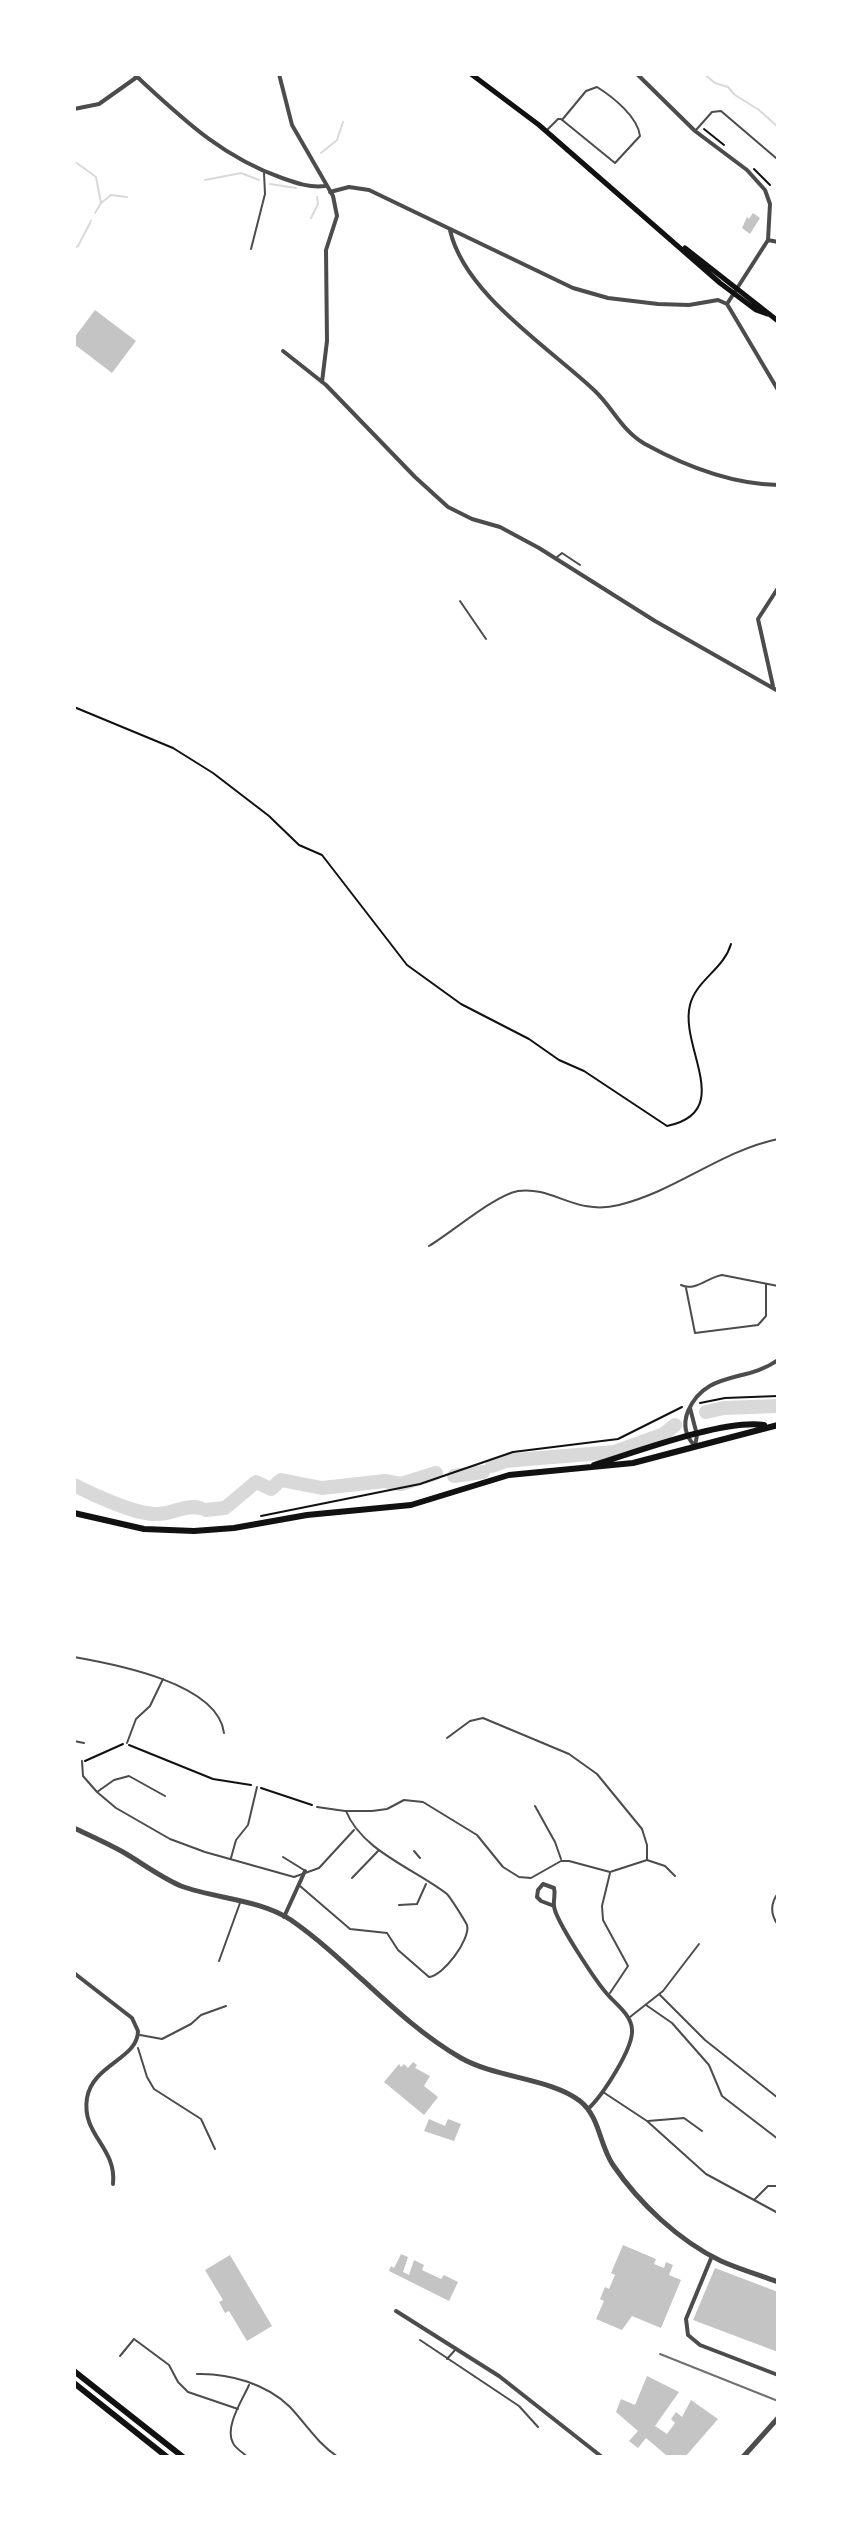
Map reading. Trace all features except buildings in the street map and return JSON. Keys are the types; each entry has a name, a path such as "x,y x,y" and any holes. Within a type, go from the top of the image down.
{"main road":[{"path":"471,74 546,131 756,310 778,321"},
{"path":"586,1468 705,1431 752,1423 768,1426"},
{"path":"74,1513 144,1529 220,1530 307,1515 399,1507 499,1477 633,1463 778,1425"},
{"path":"74,2371 183,2457"},
{"path":"74,2383 167,2457"}],"street":[{"path":"279,74 292,125 330,192 337,216 326,250 327,341 322,382"},
{"path":"637,74 695,131 747,170 765,190 770,204 768,240 727,304"},
{"path":"74,109 99,104 136,75 208,140 264,172 312,187 325,186"},
{"path":"330,192 353,187 369,190 549,278 608,298 672,305 718,300 727,304 778,390"},
{"path":"450,230 468,269 503,311 596,392 640,441 721,476 778,485"},
{"path":"768,240 778,242"},
{"path":"283,351 322,382 441,501 472,519 509,532 776,690"},
{"path":"776,690 758,619 778,588"},
{"path":"695,1446 688,1438 686,1415 694,1398 708,1385 755,1372 778,1360"},
{"path":"690,1408 697,1435 695,1446"},
{"path":"74,1828 176,1884 284,1917 447,2049 485,2070 564,2093 588,2109 595,2118 610,2160 672,2229 712,2256 778,2282"},
{"path":"284,1917 305,1871"},
{"path":"554,1906 537,1897 543,1884 554,1888 554,1906 588,1967 629,2018 632,2028 630,2042 603,2092 588,2109"},
{"path":"74,1973 132,2018 139,2035 132,2048 97,2076 87,2100 92,2130 113,2165 113,2184"},
{"path":"712,2256 686,2319 686,2332 695,2342 778,2375"},
{"path":"396,2311 534,2402 602,2457"},
{"path":"743,2457 778,2418"}],"lane":[{"path":"546,131 558,119 562,120 615,163 640,136 639,128 629,115 597,87 586,91 562,120"},
{"path":"695,131 712,112 721,111 776,158"},
{"path":"251,249 265,194 264,172"},
{"path":"555,559 562,553 580,565"},
{"path":"460,601 486,639"},
{"path":"429,1246 512,1193 534,1191 591,1208 619,1205 662,1189 749,1146 778,1139"},
{"path":"686,1288 722,1275 778,1286"},
{"path":"681,1285 686,1288 695,1333 758,1325 766,1316 766,1284"},
{"path":"74,1657 143,1672 180,1687 209,1707 222,1723 224,1733"},
{"path":"127,1743 136,1719 150,1706 163,1679"},
{"path":"447,1738 470,1721 483,1718 573,1756 603,1779 641,1826 647,1845 647,1860"},
{"path":"74,1741 84,1743"},
{"path":"82,1761 83,1776 97,1792 116,1808 162,1835 205,1852 294,1877 319,1868 355,1829"},
{"path":"97,1792 114,1780 129,1776 165,1796"},
{"path":"231,1858 236,1840 248,1825 257,1787"},
{"path":"317,1807 379,1811 404,1800 423,1802 471,1831 503,1867 519,1877 531,1878 561,1861 610,1872 647,1860 665,1866 675,1876"},
{"path":"535,1806 555,1842 561,1861"},
{"path":"299,1886 350,1929 387,1933 398,1950 420,1972 431,1978 442,1971 469,1931 449,1896 355,1829 346,1811"},
{"path":"352,1878 380,1849"},
{"path":"414,1851 420,1858"},
{"path":"283,1857 305,1871"},
{"path":"608,1995 628,1968 626,1957 603,1920 602,1906 610,1872"},
{"path":"399,1905 417,1904 427,1883"},
{"path":"778,1893 772,1906 772,1915 778,1925"},
{"path":"219,1961 240,1902"},
{"path":"629,2018 678,1974 699,1944"},
{"path":"659,1994 708,2043 778,2098"},
{"path":"646,2005 668,2019 709,2065 722,2096 778,2139"},
{"path":"139,2035 162,2039 191,2024 201,2015 226,2006"},
{"path":"138,2048 154,2089 201,2119 215,2149"},
{"path":"603,2092 647,2121 706,2174 778,2213"},
{"path":"647,2121 684,2118 702,2131"},
{"path":"754,2200 768,2186 778,2186"},
{"path":"120,2356 134,2339 169,2365 178,2382 188,2392 238,2409"},
{"path":"420,2340 519,2406 538,2427"},
{"path":"447,2359 456,2348"},
{"path":"197,2374 214,2374 250,2383 287,2404 320,2442 338,2457"},
{"path":"248,2457 232,2440 233,2423 250,2383"}],"path":[{"path":"74,707 173,748 213,773 269,816 299,845 322,855 407,965 461,1004 584,1071 667,1126 687,1121 699,1109 698,1062 688,1022 689,1007 696,991 726,958 731,944"},
{"path":"698,1403 725,1398 778,1396"},
{"path":"249,1518 420,1484 513,1452 618,1439 635,1434 682,1407"},
{"path":"82,1761 127,1743 199,1774 257,1787 317,1807"}],"waterway":[{"path":"704,74 715,83 728,87 778,127"},
{"path":"321,153 337,140 343,122"},
{"path":"74,161 96,177 101,203"},
{"path":"205,180 241,173 259,180"},
{"path":"270,184 296,188"},
{"path":"95,213 111,195 127,197"},
{"path":"311,218 318,204 317,197"},
{"path":"74,248 91,221"},
{"path":"706,1412 724,1408 778,1406"},
{"path":"492,1466 506,1461 614,1452 664,1434 675,1425"},
{"path":"454,1476 483,1472"},
{"path":"206,1510 225,1508 256,1482 271,1489 281,1480 322,1488 385,1481 401,1484 436,1473"},
{"path":"74,1485 115,1504 148,1513 163,1514 189,1507 200,1508"}],"railway":[{"path":"660,2354 778,2401"}]}
